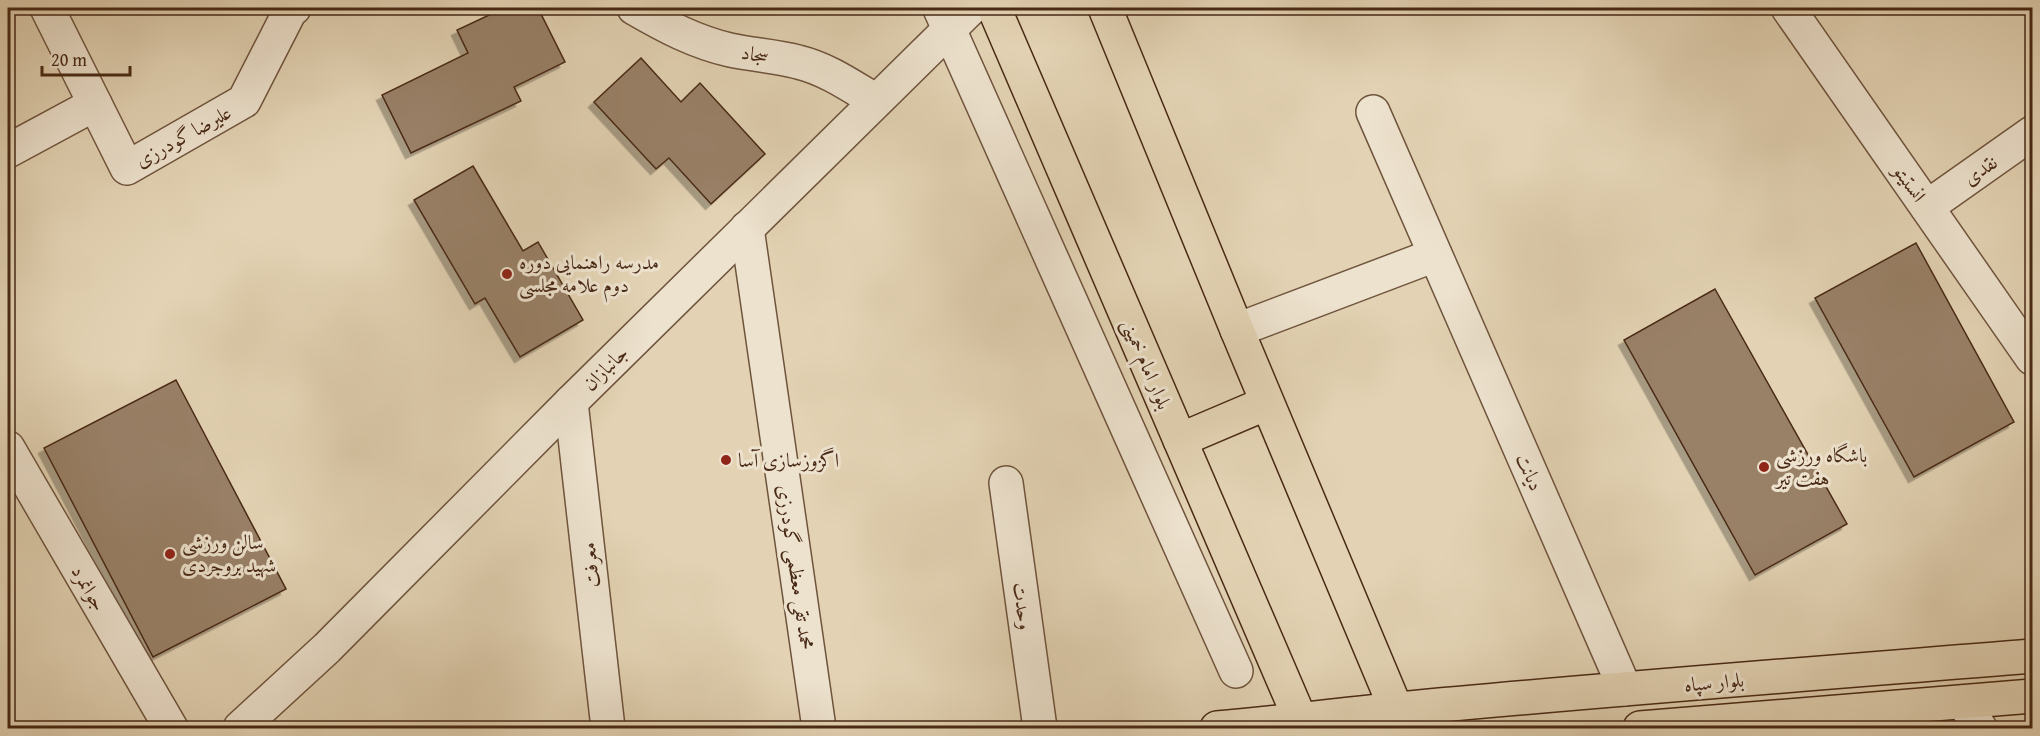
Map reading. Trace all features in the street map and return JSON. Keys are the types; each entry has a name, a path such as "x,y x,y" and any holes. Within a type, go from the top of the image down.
{"main road":[{"name":"بلوار امام خمینی","path":"994,8 1303,725"},
{"path":"1105,8 1400,719"},
{"path":"1180,440 1267,403"},
{"name":"بلوار سپاه","path":"1217,729 1400,719 1624,689 2032,656"},
{"name":"بلوار سپاه","path":"1640,729 1971,715 2032,696"}],"street":[{"name":"علیرضا گودرزی","path":"47,8 127,168 244,101 291,9"},
{"name":"سجاد","path":"634,8 668,28 699,41 732,50 799,62 834,75 876,101"},
{"name":"انستیتو","path":"1788,8 2032,358"},
{"path":"953,15 1236,671"},
{"name":"جانبازان","path":"240,729 327,648 571,402 876,101 953,15"},
{"path":"8,151 95,104"},
{"name":"دیانت","path":"1373,112 1624,689"},
{"name":"نقدی","path":"1927,207 2032,133"},
{"name":"محمد تقی معظمی گودرزی","path":"747,228 819,729"},
{"path":"1237,330 1435,255"},
{"name":"معرفت","path":"571,402 608,729"},
{"name":"جوانمرد","path":"8,448 171,729"},
{"name":"وحدت","path":"1006,483 1040,729"}],"building":[{"path":"504,8 538,8 565,62 514,87 521,101 411,153 382,95 468,53 457,30"},
{"path":"641,58 681,102 700,83 765,154 711,204 669,158 656,169 594,102"},
{"name":"مدرسه راهنمایی دوره دوم علامه مجلسی","path":"473,166 523,251 538,242 583,320 520,357 485,298 475,304 414,200"},
{"path":"1916,243 2014,422 1914,477 1815,298"},
{"path":"1715,289 1847,524 1755,575 1624,340"},
{"path":"176,380 286,589 153,657 44,448"}],"place":[{"name":"مدرسه راهنمایی دوره دوم علامه مجلسی","path":"507,274"},
{"name":"اگزوزسازی آسا","path":"726,460"},
{"name":"باشگاه ورزشی هفت تیر","path":"1764,467"},
{"name":"سالن ورزشی شهید بروجردی","path":"170,554"}]}
